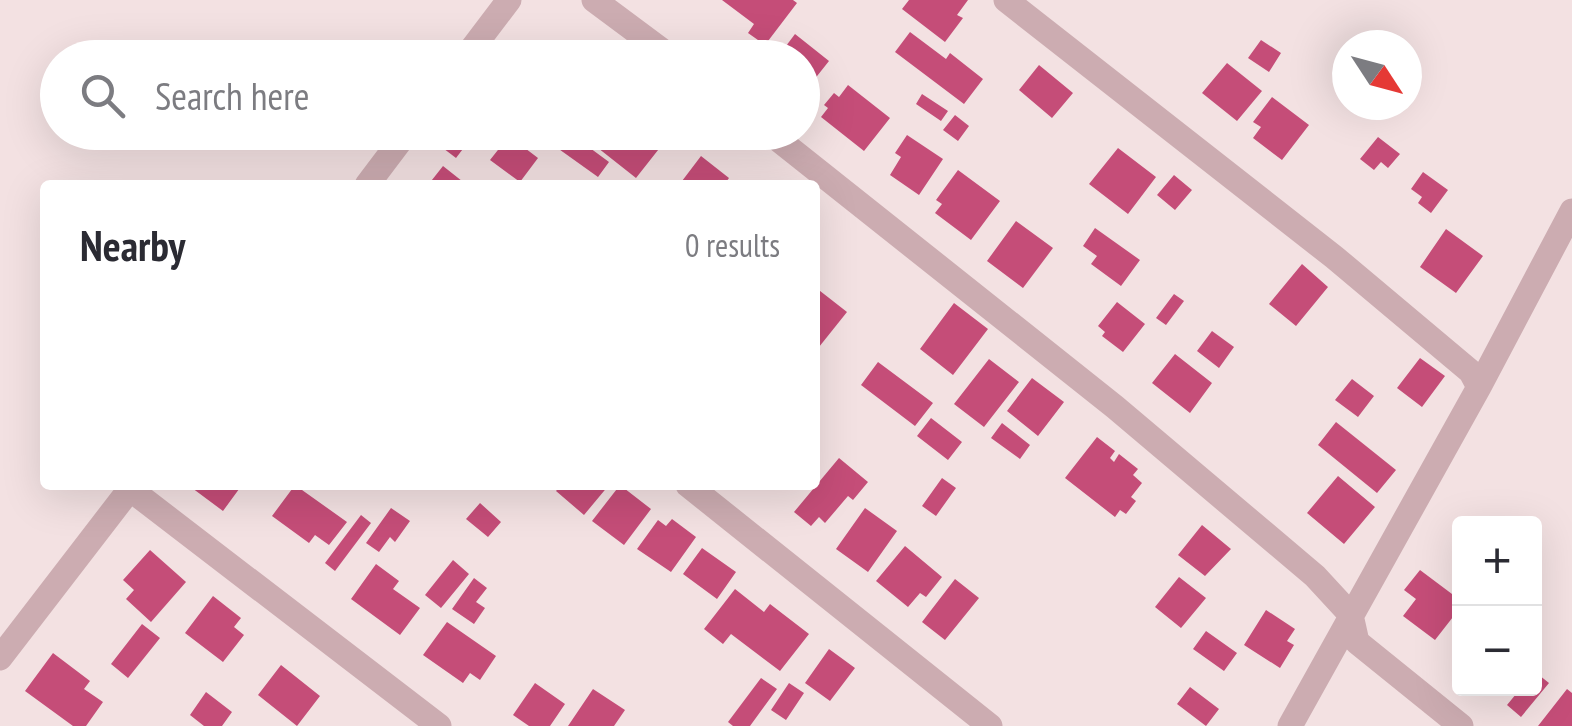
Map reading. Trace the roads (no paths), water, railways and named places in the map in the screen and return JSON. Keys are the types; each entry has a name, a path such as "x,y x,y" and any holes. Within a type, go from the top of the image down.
{"street":[{"path":"478,40 509,0"},
{"path":"594,0 648,40"},
{"path":"1006,0 1334,256 1471,372 1479,387"},
{"path":"371,180 393,150"},
{"path":"793,150 1115,407 1315,576 1351,615 1357,642 1461,726"},
{"path":"1290,726 1572,212"},
{"path":"0,658 130,490"},
{"path":"136,490 439,726"},
{"path":"694,490 990,726"}]}
